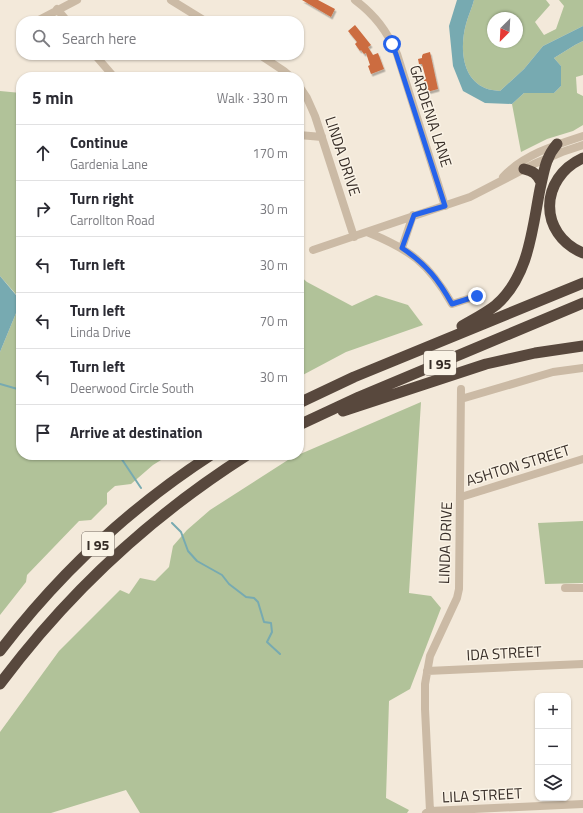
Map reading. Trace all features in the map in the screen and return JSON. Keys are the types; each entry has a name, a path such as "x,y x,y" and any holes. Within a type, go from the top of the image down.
{"highway":[{"path":"409,354 479,317 495,305 509,291 518,277 524,262 547,159 557,144"},
{"path":"583,158 562,172 550,197 550,209 552,220 560,237 575,250 583,253"},
{"path":"524,169 534,172 538,175 542,182"},
{"name":"I 95","path":"304,401 409,354 583,283"},
{"name":"I 95","path":"304,424 358,397 583,303"},
{"path":"304,424 468,369 524,355 583,346"},
{"name":"I 95","path":"0,651 52,589 105,537 168,486 204,460"},
{"name":"I 95","path":"0,684 24,652 56,614 110,560 166,512 206,482 239,460"}],"street":[{"path":"45,16 77,0"},
{"path":"171,0 197,16"},
{"name":"GARDENIA LANE","path":"355,0 371,14 388,35 396,54 445,206"},
{"path":"57,9 63,16"},
{"path":"99,60 110,72"},
{"path":"268,60 285,72"},
{"name":"LINDA DRIVE","path":"304,94 312,108 354,237"},
{"path":"304,135 322,137"},
{"path":"498,182 507,172 535,154 557,144 583,136"},
{"path":"313,250 470,197 524,169 583,145"},
{"path":"402,248 414,215"},
{"path":"367,232 402,248 423,263 432,272 452,304 477,296"},
{"path":"461,399 553,372 583,368"},
{"name":"LINDA DRIVE","path":"428,812 425,684 430,656 457,598 459,589 461,389"},
{"name":"ASHTON STREET","path":"461,497 583,459"},
{"path":"565,588 583,588"},
{"name":"IDA STREET","path":"427,671 583,664"},
{"name":"LILA STREET","path":"428,812 583,804"}],"green space":[{"path":"474,0 546,0 550,5 535,22 544,35 556,29 564,6 559,0 583,0 583,26 543,46 524,69 500,91 490,90 477,83 471,77 467,69 464,60 463,42 467,21"},
{"path":"583,41 583,75 576,77 577,93 583,96 583,125 573,131 547,139 521,152 512,104 524,93 554,93 561,86 561,66 554,58"},
{"path":"0,91 16,93 16,294 0,276"},
{"path":"304,279 352,306 376,295 408,305 423,325 346,352 304,374"},
{"path":"16,313 16,460 161,460 131,484 115,486 107,493 107,504 91,520 79,521 27,575 26,582 0,615 0,352"},
{"path":"421,402 409,593 431,596 441,608 410,689 389,701 386,798 409,810 407,813 140,813 126,790 51,813 0,813 0,732 59,651 120,590 129,594 140,578 155,581 169,567 173,546 187,530 210,510 288,460 304,460 304,452"},
{"path":"583,521 583,583 545,584 538,523"}],"water":[{"path":"457,0 474,0 464,33 464,60 471,77 477,83 490,90 500,91 524,69 543,46 583,26 583,41 554,58 561,66 561,86 554,93 524,93 512,104 485,103 463,91 453,66 449,26"},
{"path":"0,276 16,295 16,313 0,352"}],"building":[{"path":"302,0 318,0 335,9 331,17"},
{"path":"355,25 371,45 368,47 373,55 378,53 384,69 371,74 366,53 364,54 361,50 360,51 355,44 357,42 348,31"},
{"path":"430,52 438,89 427,92 424,80 426,79 422,64 419,64 418,59 422,58 423,54"}],"waterway":[{"path":"0,384 16,389"},
{"path":"122,460 141,488"},
{"path":"172,523 181,532 188,551 197,561 222,575 229,584 246,597 254,598 258,602 264,622 271,623 272,632 267,642 280,654"}],"route":[{"path":"392,44 445,206 414,215 402,248 413,255 432,272 452,304 477,296"}]}
